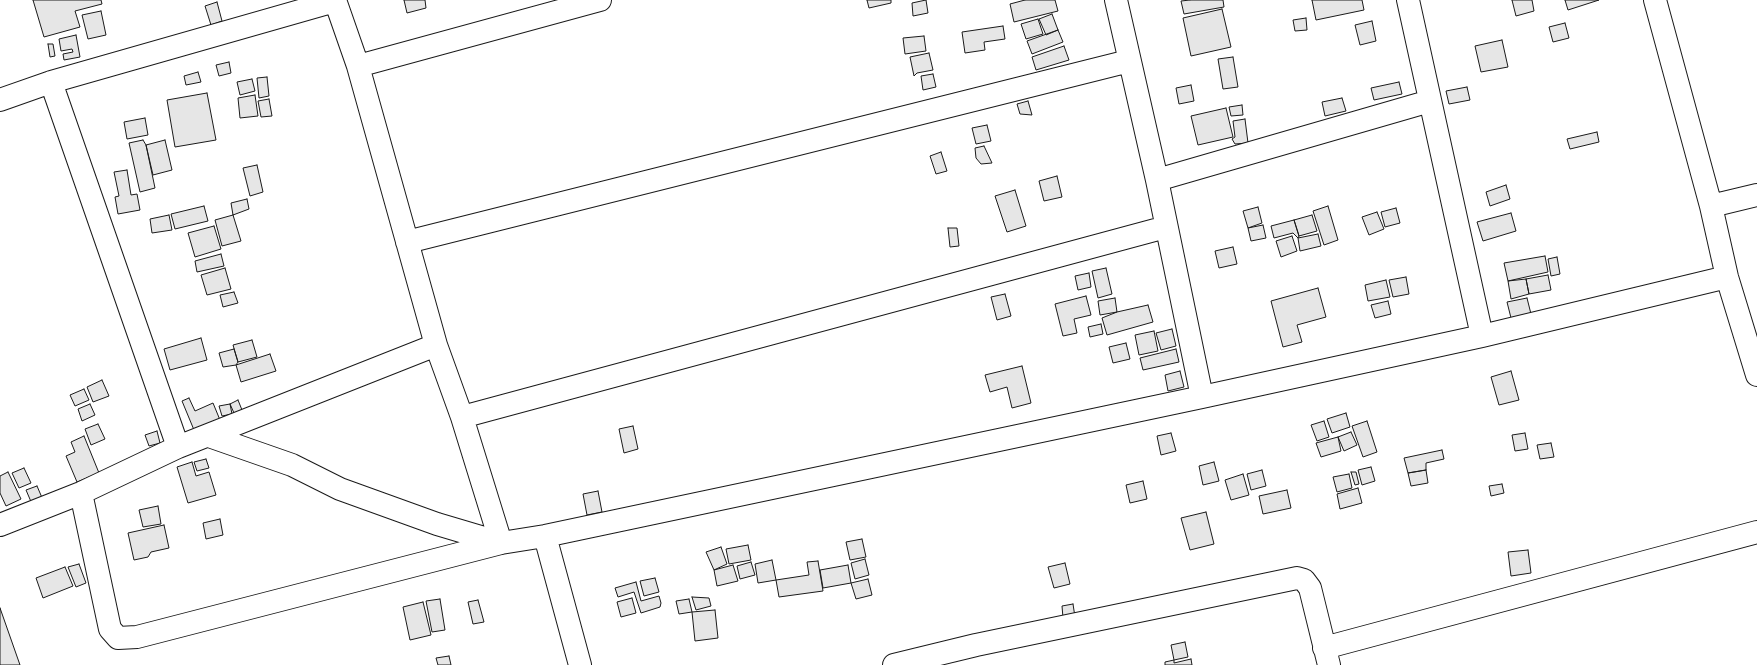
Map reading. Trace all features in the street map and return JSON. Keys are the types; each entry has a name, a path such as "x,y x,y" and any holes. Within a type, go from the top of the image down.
{"street":[{"path":"358,66 600,0"},
{"path":"1116,0 1202,397"},
{"path":"1408,0 1482,336"},
{"path":"1655,0 1711,206 1727,277 1757,375"},
{"path":"0,100 51,82 335,1 358,66 436,345 462,417 501,543"},
{"path":"407,242 1129,61"},
{"path":"51,82 178,447"},
{"path":"1156,180 1430,101"},
{"path":"1711,206 1757,195"},
{"path":"462,417 1166,227"},
{"path":"81,492 110,629 118,638 137,637 501,543 545,536 1202,397 1482,336 1727,277"},
{"path":"0,525 81,492 178,447 436,345"},
{"path":"209,436 292,466 340,489 437,524 501,543"},
{"path":"894,665 976,646 1297,578 1304,580 1310,588 1327,656 1757,532"},
{"path":"545,536 580,665"}],"building":[{"path":"33,0 101,0 102,4 75,11 80,27 44,37"},
{"path":"404,0 425,0 426,8 407,13"},
{"path":"867,0 891,0 891,3 869,8"},
{"path":"926,0 928,13 913,16 912,3"},
{"path":"1025,0 1055,0 1058,11 1014,22 1010,4"},
{"path":"1223,0 1224,7 1184,14 1181,1"},
{"path":"1312,0 1362,0 1364,10 1316,20"},
{"path":"1512,0 1532,0 1534,11 1516,16"},
{"path":"1565,0 1599,0 1568,10"},
{"path":"217,2 222,21 211,25 205,6"},
{"path":"1222,9 1231,47 1191,56 1183,18"},
{"path":"101,11 106,35 88,39 82,15"},
{"path":"1052,14 1058,30 1046,35 1039,19"},
{"path":"1306,18 1307,30 1295,31 1293,20"},
{"path":"1038,19 1043,34 1026,39 1021,24"},
{"path":"1372,21 1376,41 1360,45 1355,25"},
{"path":"1565,23 1569,38 1553,42 1549,27"},
{"path":"1003,26 1005,39 984,42 985,50 965,53 962,32"},
{"path":"1058,30 1063,42 1032,54 1027,41"},
{"path":"76,35 80,57 64,60 63,54 73,52 72,49 61,51 59,39"},
{"path":"924,36 926,51 905,54 903,38"},
{"path":"1502,40 1508,67 1481,72 1475,46"},
{"path":"48,44 53,44 55,56 50,57"},
{"path":"1064,46 1069,60 1036,70 1032,57"},
{"path":"929,53 933,70 917,73 914,76 910,57"},
{"path":"1233,57 1238,87 1223,89 1218,59"},
{"path":"229,62 231,73 219,76 216,65"},
{"path":"198,72 201,82 186,85 184,76"},
{"path":"933,74 936,87 923,90 921,76"},
{"path":"267,77 269,96 259,98 257,78"},
{"path":"252,79 255,91 240,95 237,82"},
{"path":"1399,82 1402,94 1374,100 1371,88"},
{"path":"1191,85 1194,101 1179,104 1176,88"},
{"path":"1467,87 1470,100 1449,104 1446,91"},
{"path":"207,93 216,140 175,147 167,100"},
{"path":"255,95 258,116 240,118 238,98"},
{"path":"1342,98 1346,111 1325,116 1322,102"},
{"path":"269,99 272,116 261,117 258,101"},
{"path":"1028,101 1032,115 1020,114 1017,104"},
{"path":"1242,105 1243,115 1231,116 1229,107"},
{"path":"1226,108 1233,137 1198,145 1191,116"},
{"path":"145,118 148,135 127,139 124,122"},
{"path":"1245,119 1248,143 1235,144 1232,139 1235,137 1233,121"},
{"path":"987,125 991,141 976,144 972,128"},
{"path":"1597,132 1599,142 1570,149 1567,139"},
{"path":"143,140 146,145 155,188 140,192 129,143"},
{"path":"165,140 172,170 153,175 146,145"},
{"path":"984,146 992,163 981,164 976,158 975,148"},
{"path":"941,152 947,171 936,174 930,156"},
{"path":"257,165 263,192 250,196 243,168"},
{"path":"127,170 131,195 137,194 140,210 118,214 115,197 119,196 114,172"},
{"path":"1057,176 1062,197 1044,201 1039,181"},
{"path":"1506,185 1510,199 1490,206 1486,192"},
{"path":"1015,190 1026,226 1007,232 995,196"},
{"path":"247,199 249,209 233,215 231,203"},
{"path":"204,206 208,221 175,229 171,214"},
{"path":"1328,206 1338,240 1324,245 1313,211"},
{"path":"1258,207 1262,223 1248,228 1243,211"},
{"path":"1396,208 1400,223 1385,227 1381,212"},
{"path":"1377,212 1384,229 1369,235 1362,217"},
{"path":"1511,213 1516,231 1483,241 1477,222"},
{"path":"169,215 172,230 152,233 150,219"},
{"path":"233,215 241,241 222,246 215,220"},
{"path":"1312,215 1317,231 1299,236 1294,220"},
{"path":"1294,220 1299,236 1298,238 1293,233 1274,238 1271,226"},
{"path":"1263,225 1266,238 1251,241 1248,228"},
{"path":"214,226 221,249 195,257 188,233"},
{"path":"948,228 957,228 959,246 950,247"},
{"path":"1318,234 1321,246 1300,251 1298,238"},
{"path":"1292,236 1297,251 1281,257 1276,241"},
{"path":"1233,247 1237,264 1219,268 1215,251"},
{"path":"221,254 224,266 197,272 195,261"},
{"path":"1545,256 1548,272 1508,281 1504,263"},
{"path":"1557,257 1560,274 1551,276 1548,259"},
{"path":"225,268 231,289 207,295 201,275"},
{"path":"1106,268 1112,294 1098,298 1092,271"},
{"path":"1089,273 1091,287 1078,290 1075,276"},
{"path":"1548,275 1551,290 1529,294 1526,279"},
{"path":"1406,277 1409,294 1393,297 1389,280"},
{"path":"1526,279 1529,294 1511,299 1508,281"},
{"path":"1386,280 1390,297 1368,301 1365,285"},
{"path":"1318,288 1326,317 1297,325 1302,342 1283,347 1271,301"},
{"path":"234,292 238,303 223,307 220,295"},
{"path":"1005,294 1011,316 997,320 991,297"},
{"path":"1086,296 1091,315 1074,319 1077,333 1063,336 1055,304"},
{"path":"1115,298 1117,312 1100,315 1098,301"},
{"path":"1527,298 1531,314 1511,318 1507,302"},
{"path":"1388,301 1391,314 1375,318 1371,305"},
{"path":"1148,305 1153,322 1107,335 1102,318 1117,312"},
{"path":"1101,324 1103,334 1090,337 1088,327"},
{"path":"1172,329 1176,346 1161,350 1156,333"},
{"path":"1154,331 1158,351 1139,355 1135,335"},
{"path":"201,338 207,360 170,370 164,349"},
{"path":"252,340 257,357 238,362 233,345"},
{"path":"1126,343 1130,359 1113,363 1109,347"},
{"path":"234,349 238,362 236,365 223,367 219,353"},
{"path":"1176,349 1179,362 1143,370 1140,358"},
{"path":"270,354 276,371 241,382 236,365"},
{"path":"1022,366 1031,403 1012,408 1007,387 990,392 985,375"},
{"path":"1180,371 1184,387 1168,391 1165,375"},
{"path":"1511,371 1519,400 1499,405 1491,377"},
{"path":"102,380 109,396 93,402 87,387"},
{"path":"84,389 89,400 75,406 70,395"},
{"path":"189,398 195,411 213,403 220,420 194,430 182,401"},
{"path":"238,400 242,410 234,413 230,404"},
{"path":"90,404 95,415 82,421 78,409"},
{"path":"230,404 232,414 222,416 219,406"},
{"path":"1346,413 1350,427 1332,433 1327,419"},
{"path":"1324,421 1329,437 1317,441 1311,425"},
{"path":"1367,421 1377,452 1363,457 1352,426"},
{"path":"98,424 105,439 91,445 85,429"},
{"path":"633,426 638,449 624,453 619,429"},
{"path":"157,431 160,443 149,446 145,435"},
{"path":"1351,432 1357,445 1344,451 1338,437"},
{"path":"1171,433 1176,451 1161,455 1157,436"},
{"path":"1525,433 1528,449 1515,451 1512,435"},
{"path":"84,436 99,473 77,482 66,456 75,452 71,442"},
{"path":"1338,437 1341,451 1321,457 1316,443"},
{"path":"1551,443 1554,457 1540,459 1537,445"},
{"path":"1442,450 1444,459 1426,463 1426,470 1408,473 1404,458"},
{"path":"206,459 209,468 197,471 194,462"},
{"path":"192,462 196,476 209,472 216,495 188,503 177,467"},
{"path":"1214,462 1219,481 1203,485 1199,466"},
{"path":"1371,467 1375,481 1362,485 1358,470"},
{"path":"24,468 31,483 19,488 12,473"},
{"path":"1262,470 1266,486 1251,490 1247,474"},
{"path":"1426,470 1428,483 1411,486 1408,473"},
{"path":"8,472 21,499 6,506 0,493 0,476"},
{"path":"1351,472 1356,472 1359,484 1355,485"},
{"path":"1243,474 1249,495 1231,500 1225,480"},
{"path":"1349,474 1352,488 1337,492 1333,477"},
{"path":"1143,481 1147,499 1130,503 1126,485"},
{"path":"1502,484 1504,493 1491,496 1489,486"},
{"path":"37,486 43,500 32,504 26,490"},
{"path":"1358,488 1362,503 1340,509 1337,494"},
{"path":"1287,490 1291,508 1263,514 1259,496"},
{"path":"598,491 602,512 587,515 583,494"},
{"path":"158,506 161,524 143,527 139,510"},
{"path":"1206,512 1214,544 1190,550 1181,518"},
{"path":"220,519 223,535 206,539 203,523"},
{"path":"164,525 169,548 151,552 148,557 134,560 128,533"},
{"path":"862,539 866,557 850,560 846,542"},
{"path":"748,545 751,560 729,564 726,549"},
{"path":"721,547 727,564 714,570 706,552"},
{"path":"1528,550 1531,573 1511,576 1508,552"},
{"path":"865,559 869,575 855,579 851,563"},
{"path":"772,560 776,580 758,583 755,564"},
{"path":"818,561 823,591 779,597 776,580 809,575 807,562"},
{"path":"751,562 755,575 740,579 737,566"},
{"path":"1065,563 1070,584 1054,588 1048,567"},
{"path":"79,564 86,583 76,587 68,567"},
{"path":"733,565 738,581 717,586 714,570"},
{"path":"848,565 851,583 823,588 820,570"},
{"path":"65,567 73,586 43,598 36,578"},
{"path":"655,578 659,592 644,596 640,581"},
{"path":"868,579 872,595 856,599 851,583"},
{"path":"636,582 641,601 659,596 661,603 660,607 641,613 634,592 618,597 615,588"},
{"path":"692,597 709,598 711,606 696,610"},
{"path":"632,598 636,613 621,617 617,602"},
{"path":"440,599 445,630 432,632 426,601"},
{"path":"689,599 692,612 679,614 676,601"},
{"path":"478,600 484,622 473,624 468,602"},
{"path":"423,602 431,635 410,640 403,607"},
{"path":"1073,604 1075,617 1063,618 1062,606"},
{"path":"0,608 20,665 0,665"},
{"path":"715,610 718,638 695,641 692,612"},
{"path":"1185,642 1188,657 1174,660 1171,645"},
{"path":"449,656 451,665 438,665 436,658"},
{"path":"1191,659 1192,665 1165,665 1165,662 1174,660 1174,663"}]}
